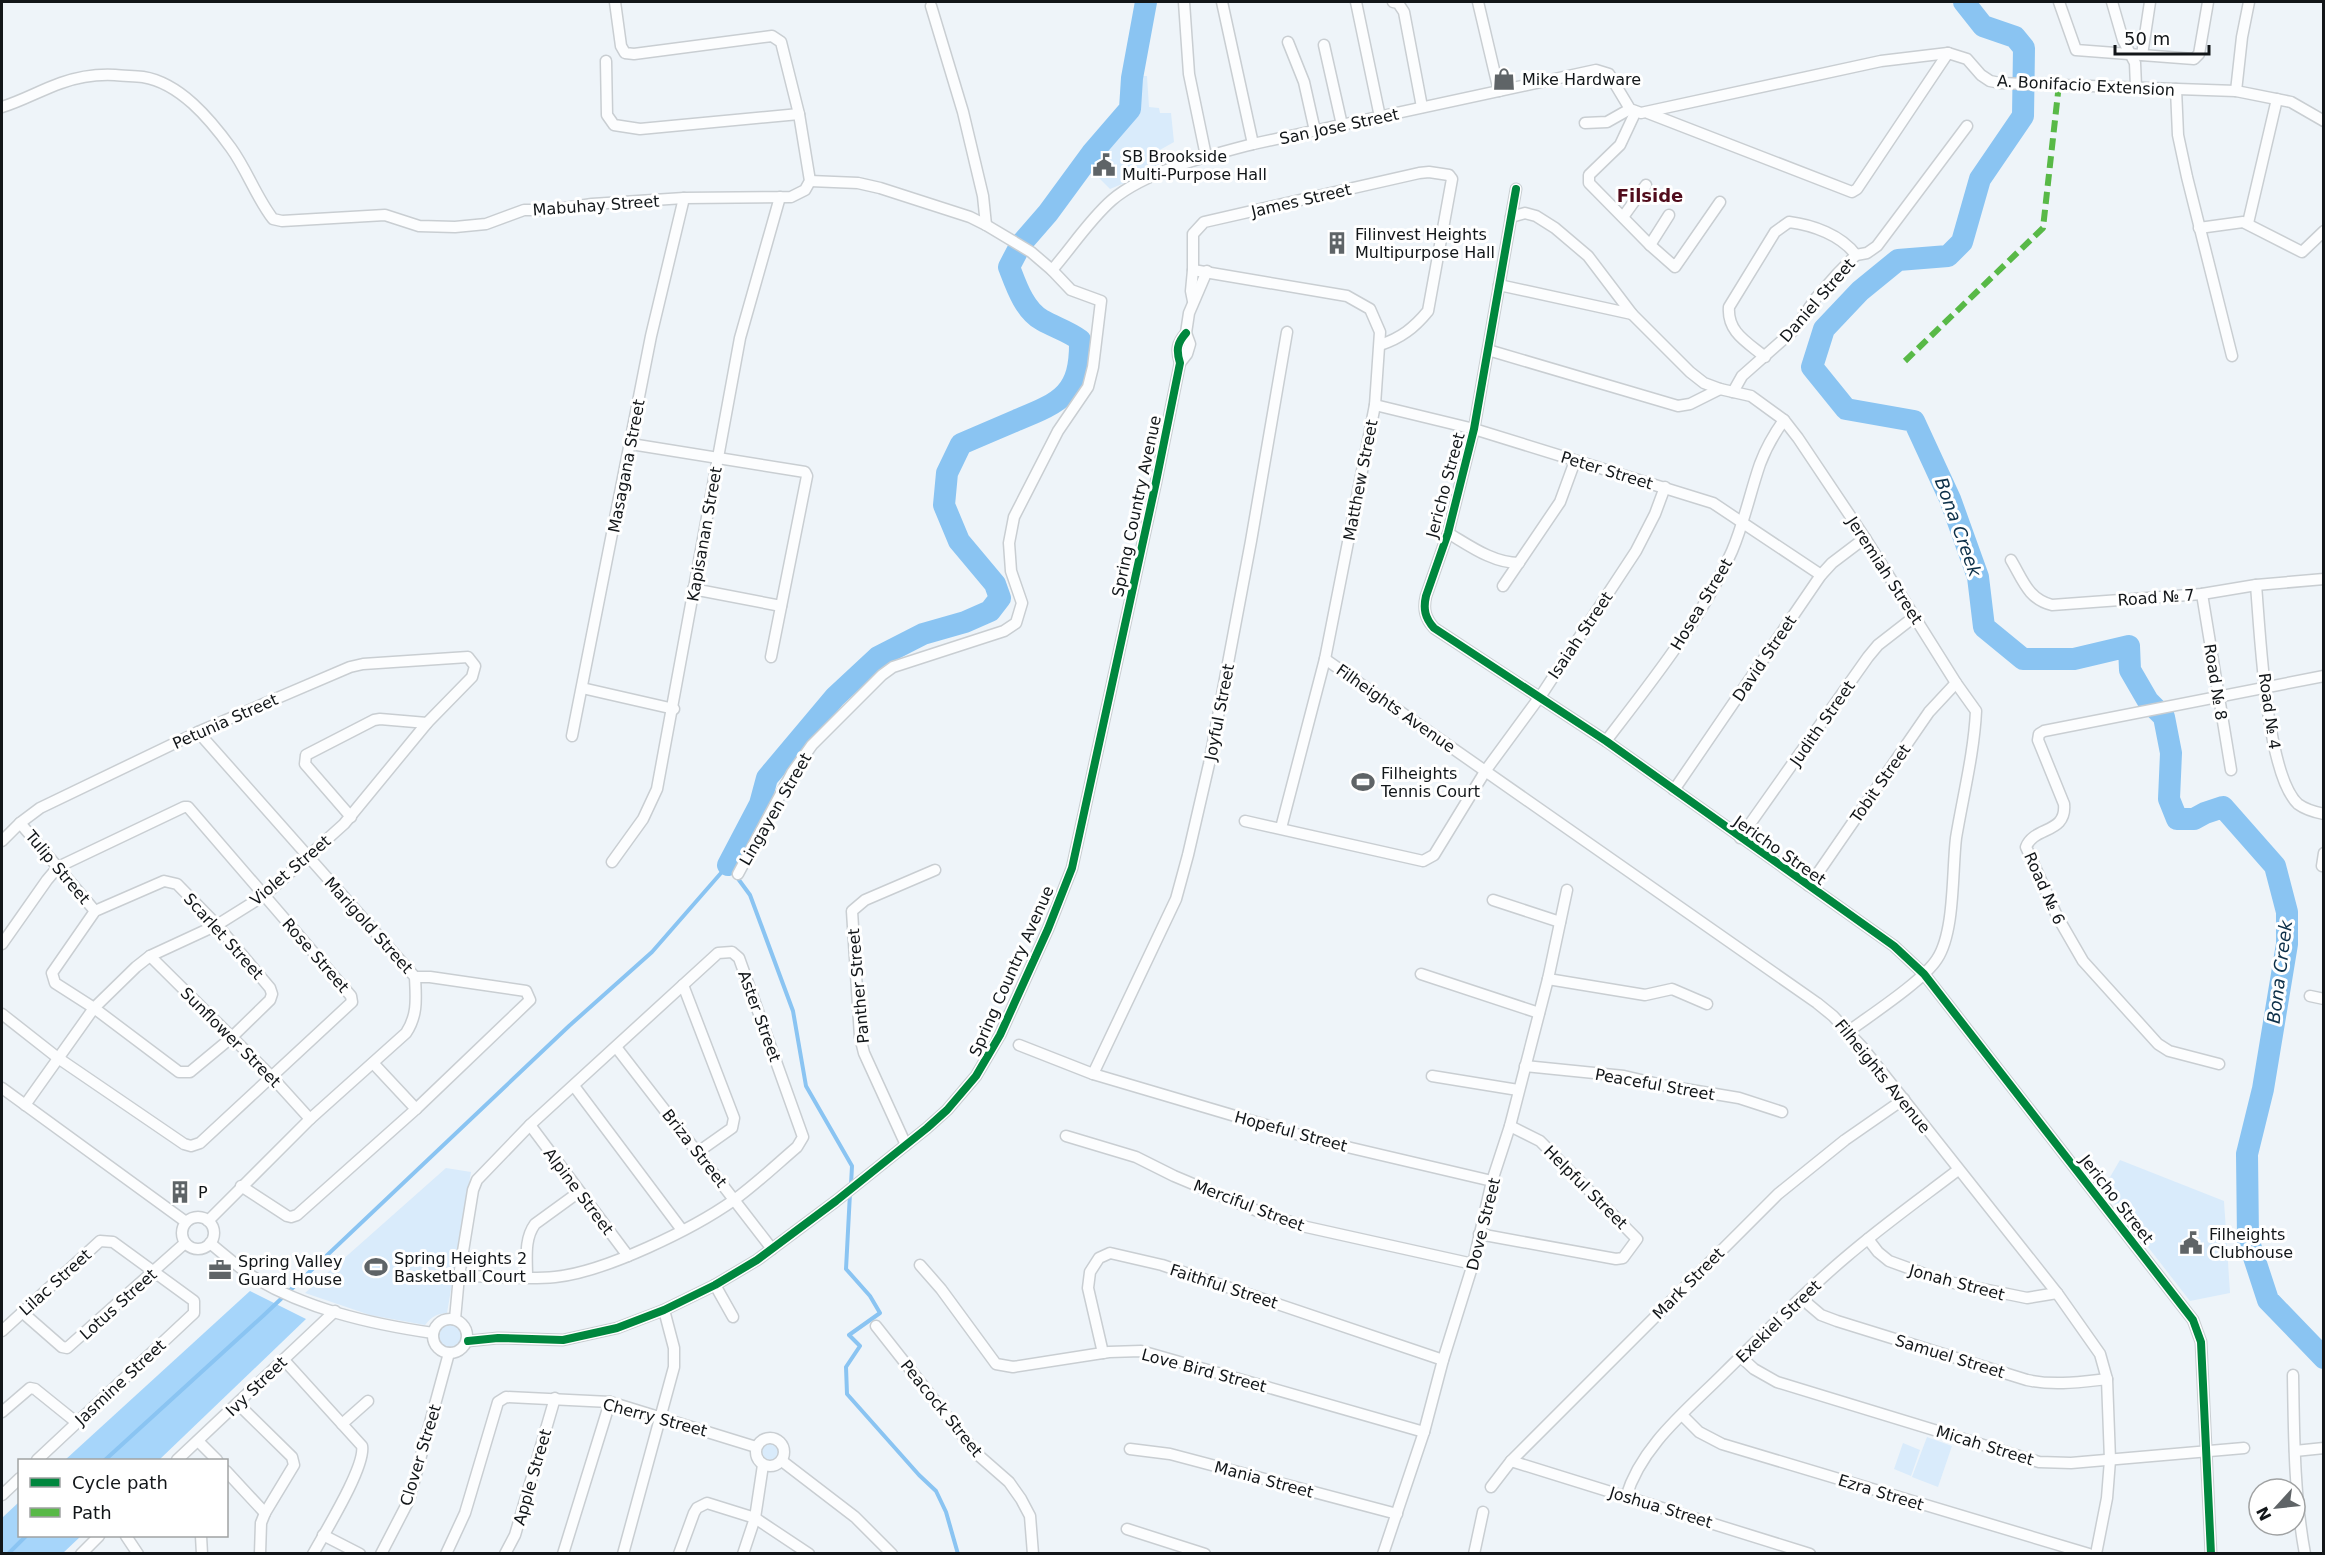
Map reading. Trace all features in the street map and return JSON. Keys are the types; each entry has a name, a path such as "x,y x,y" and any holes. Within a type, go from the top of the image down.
{"street":[{"path":"615,2 621,46 626,53 634,54 772,36 777,38 781,42 800,114 810,181 858,183 880,188 986,225 1008,237 1052,270"},
{"path":"1184,2 1189,74 1206,156"},
{"path":"1222,2 1253,144"},
{"path":"1356,2 1380,117"},
{"path":"1394,2 1398,3 1404,12 1422,107"},
{"path":"1478,2 1499,91"},
{"path":"2059,2 2076,50 2197,58 2208,2"},
{"path":"2112,2 2123,40 2135,63 2136,87"},
{"path":"2142,55 2150,2"},
{"path":"2236,91 2242,37 2249,2"},
{"path":"931,6 963,112 983,196 986,225"},
{"path":"1288,42 1304,82 1315,131"},
{"path":"1324,45 1342,125"},
{"path":"1648,113 1881,61 1948,52"},
{"path":"1585,123 1607,122 1633,111 1648,113 1852,192 1857,189 1948,52"},
{"name":"A. Bonifacio Extension","path":"1948,52 1966,59 1990,81 2014,84 2236,91 2291,102 2324,121"},
{"path":"606,61 607,115 614,126 640,129 800,114"},
{"name":"San Jose Street","path":"1052,270 1104,208 1118,196 1162,173 1206,156 1596,70 1609,74 1633,111"},
{"name":"Mabuhay Street","path":"2,107 64,82 91,76 145,77 160,83 184,97 208,120 231,148 265,209 273,219 282,221 385,215 419,226 454,227 486,224 524,210 540,211 592,204 684,198 791,197 801,193 809,186 810,181"},
{"path":"2176,89 2178,135 2232,356"},
{"path":"2248,223 2277,99"},
{"path":"1633,111 1620,145 1588,178 1623,217 1675,267 1720,202"},
{"name":"Daniel Street","path":"1733,392 1742,376 1794,330 1816,298 1856,255 1867,253 1877,246 1967,126"},
{"name":"James Street","path":"1193,270 1193,234 1204,222 1419,173 1449,175 1452,179 1428,311 1400,338 1380,345"},
{"path":"1623,217 1646,185"},
{"name":"Jericho Street","path":"1516,189 1474,429 1448,533 1424,605 1429,623 1606,741 1894,946 1924,974 2193,1320 2201,1342 2211,1554"},
{"name":"Kapisanan Street","path":"612,862 643,819 657,789 674,709 693,589 740,338 780,197"},
{"name":"Masagana Street","path":"572,736 659,296 684,198"},
{"name":"Jeremiah Street","path":"1511,217 1525,213 1536,216 1588,256 1632,314 1690,372 1720,389 1751,396 1784,420 1865,538 1976,711 1956,840 1948,930 1944,945 1937,960 1924,974 1849,1032"},
{"path":"1650,245 1669,215"},
{"path":"1765,357 1734,330 1728,320 1729,307 1775,232 1789,222 1804,224 1830,234 1851,248 1856,255"},
{"path":"2199,228 2234,222 2248,223 2298,252 2304,251 2324,231"},
{"name":"Lingayen Street","path":"738,874 792,773 812,745 882,675 893,667 1004,631 1016,623 1022,603 1011,570 1009,543 1014,517 1058,430 1088,387 1101,301 1071,290 1052,270"},
{"name":"Matthew Street","path":"1193,270 1347,296 1370,309 1380,332 1376,405 1325,659 1281,828"},
{"name":"Spring Country Avenue","path":"468,1341 498,1338 562,1340 617,1328 664,1310 715,1285 772,1250 906,1145 964,1092 986,1062 1048,929 1072,868 1180,363 1190,344 1186,333 1193,301 1191,291 1193,270"},
{"name":"Spring Country Avenue","path":"1193,301 1200,293 1207,271"},
{"path":"1499,285 1632,314"},
{"name":"Joyful Street","path":"1093,1074 1176,899 1188,855 1214,741 1287,332"},
{"path":"1488,350 1678,405 1690,404 1720,389"},
{"name":"Peter Street","path":"1376,405 1474,429 1713,503 1821,575"},
{"name":"Hosea Street","path":"1606,741 1642,695 1696,618 1716,584 1733,548 1768,444 1784,420"},
{"path":"631,444 802,471 807,476 771,657"},
{"path":"1503,586 1560,502 1575,461"},
{"name":"Isaiah Street","path":"1245,821 1423,861 1434,855 1486,770 1540,696 1636,550 1655,514 1665,487"},
{"path":"1448,533 1497,560 1519,563"},
{"name":"David Street","path":"1674,790 1821,575 1832,563 1865,538"},
{"name":"Road № 7","path":"2011,560 2030,593 2040,602 2052,605 2202,594 2256,585 2324,579"},
{"name":"Road № 4","path":"2256,585 2266,687 2280,773 2298,803 2308,810 2324,814"},
{"path":"693,589 781,606"},
{"name":"Road № 8","path":"2202,594 2231,770"},
{"name":"Judith Street","path":"1740,838 1868,657 1878,645 1914,617"},
{"name":"Violet Street","path":"25,1105 94,1008 136,967 150,956 217,925 265,895 351,817 427,723 472,677 475,666 468,657"},
{"name":"Petunia Street","path":"2,841 40,808 198,732 350,667 363,664 468,657"},
{"name":"Filheights Avenue","path":"1325,659 1817,1003 1849,1032 2056,1293 2094,1342 2100,1354 2107,1379 2110,1460 2107,1498 2096,1554"},
{"name":"Road № 6","path":"2219,1064 2169,1051 2158,1044 2087,966 2073,946 2026,847 2031,839 2058,823 2065,812 2064,804 2037,740 2039,734 2044,730 2324,676"},
{"name":"Tobit Street","path":"1809,886 1929,712 1956,683"},
{"path":"582,688 674,709"},
{"path":"351,817 305,765 306,755 374,720 427,723"},
{"name":"Marigold Street","path":"198,732 416,977 416,1012 413,1023 406,1033 310,1119 208,1221"},
{"name":"Rose Street","path":"2,944 58,867 188,807 351,996 352,1002 200,1143 191,1146 184,1144 58,1058 2,1014"},
{"name":"Tulip Street","path":"20,823 95,911"},
{"path":"2322,866 2324,853"},
{"name":"Panther Street","path":"906,1145 864,1053 860,1037 852,911 865,900 936,870"},
{"name":"Scarlet Street","path":"164,881 177,884 217,925 270,988 272,994 270,1000 231,1038 190,1072 179,1072 94,1008 55,983 52,973 95,911 164,881"},
{"name":"Dove Street","path":"1383,1554 1424,1432 1443,1360 1460,1312 1492,1181 1510,1126 1548,979 1567,890"},
{"path":"1493,900 1560,922"},
{"name":"Aster Street","path":"455,1319 459,1276 473,1190 477,1180 530,1125 718,953 732,952 739,958 803,1137 797,1148 735,1199 682,1230 628,1256 581,1272 555,1277 459,1276"},
{"name":"Sunflower Street","path":"150,956 272,1076 310,1119"},
{"path":"1421,974 1539,1013"},
{"path":"241,1186 291,1218 416,1109 530,1000 526,991 416,977"},
{"path":"1548,979 1645,995 1672,989 1707,1004"},
{"path":"683,985 734,1118 732,1128 698,1152"},
{"path":"2310,996 2324,999"},
{"name":"Hopeful Street","path":"1019,1045 1093,1074 1312,1139 1492,1181"},
{"name":"Briza Street","path":"616,1047 772,1250"},
{"path":"373,1063 416,1109"},
{"name":"Peaceful Street","path":"1525,1066 1624,1076 1739,1098 1782,1113"},
{"path":"1432,1076 1518,1090"},
{"path":"574,1086 682,1230"},
{"path":"2,1088 186,1222"},
{"name":"Mark Street","path":"1491,1487 1511,1461 1778,1194 1845,1140 1904,1099"},
{"name":"Alpine Street","path":"530,1125 628,1256"},
{"name":"Helpful Street","path":"1479,1234 1616,1259 1623,1258 1637,1239 1540,1141 1510,1126"},
{"name":"Merciful Street","path":"1066,1136 1136,1156 1174,1176 1255,1210 1302,1226 1473,1264"},
{"name":"Exekiel Street","path":"1626,1497 1642,1459 1682,1415 1801,1298 1868,1239 1958,1170"},
{"path":"526,1277 527,1239 531,1231 536,1224 579,1192"},
{"path":"194,1218 208,1221 214,1234 210,1243 200,1249 195,1249 185,1243 182,1233 186,1222 194,1218"},
{"name":"Jonah Street","path":"1868,1239 1889,1261 1944,1281 2026,1298 2056,1293"},
{"name":"Lilac Street","path":"2,1331 100,1241 113,1242 154,1272"},
{"name":"Lotus Street","path":"22,1312 62,1347 68,1348 185,1243"},
{"path":"210,1243 233,1262 271,1286 299,1299 373,1323 433,1333"},
{"name":"Faithful Street","path":"1103,1353 1088,1288 1090,1272 1099,1258 1110,1253 1162,1265 1443,1360"},
{"name":"Love Bird Street","path":"920,1265 934,1280 996,1364 1013,1367 1103,1353 1141,1351 1424,1432"},
{"name":"Jasmine Street","path":"39,1459 194,1313 194,1301 154,1272"},
{"path":"715,1285 733,1317"},
{"name":"Samuel Street","path":"1801,1298 1821,1315 1836,1321 2027,1380 2059,1384 2107,1379"},
{"path":"623,1554 675,1367 674,1348 664,1310"},
{"name":"Ivy Street","path":"179,1459 335,1311"},
{"path":"455,1319 466,1328 468,1341 457,1352 449,1353 437,1347 433,1333 441,1321 455,1319"},
{"name":"Peacock Street","path":"876,1326 977,1454 1009,1482 1022,1499 1030,1516 1033,1554"},
{"name":"Clover Street","path":"381,1554 409,1500 449,1353"},
{"name":"Micah Street","path":"1741,1357 1754,1369 1777,1382 2039,1462 2053,1464 2244,1448"},
{"path":"284,1360 362,1446 363,1453 357,1472 313,1554"},
{"path":"2293,1375 2300,1531 2305,1554"},
{"path":"2,1412 30,1388 76,1422"},
{"name":"Cherry Street","path":"446,1554 465,1513 498,1402 506,1397 610,1402 756,1447"},
{"name":"Apple Street","path":"505,1554 515,1535 555,1398"},
{"path":"342,1424 368,1401"},
{"path":"563,1554 610,1402"},
{"path":"238,1404 294,1461 294,1465 261,1523 260,1554"},
{"name":"Ezra Street","path":"1682,1415 1699,1431 1722,1444 2089,1554"},
{"path":"766,1438 773,1438 783,1447 782,1461 770,1467 763,1465 758,1461 756,1447 766,1438"},
{"path":"198,1441 214,1459"},
{"path":"2295,1451 2324,1448"},
{"name":"Mania Street","path":"1130,1449 1170,1454 1396,1514"},
{"path":"782,1461 855,1517 892,1554"},
{"name":"Joshua Street","path":"1511,1461 1810,1554"},
{"path":"743,1554 754,1518 763,1465"},
{"path":"228,1473 265,1513"},
{"path":"2,1495 18,1480"},
{"path":"679,1554 694,1513 697,1508 706,1503 754,1518 805,1552"},
{"path":"1474,1554 1484,1512"},
{"path":"1127,1530 1205,1554"},
{"path":"323,1534 360,1554"},
{"path":"81,1554 98,1537"},
{"path":"127,1537 138,1554"},
{"path":"201,1537 202,1554"}],"shaded area":[{"path":"1139,76 1147,76 1149,107 1159,108 1160,113 1171,113 1174,142 1158,151 1163,164 1110,189 1089,168 1128,122 1135,106"},
{"path":"2120,1160 2224,1201 2230,1293 2190,1301 2103,1189"},
{"path":"446,1168 471,1172 447,1313 435,1316 425,1325 370,1315 305,1293"},
{"path":"250,1291 306,1319 160,1459 66,1459"},
{"path":"450,1320 461,1325 466,1336 461,1347 450,1352 439,1347 434,1336 439,1325"},
{"path":"1927,1437 1952,1446 1938,1487 1912,1477"},
{"path":"770,1440 779,1443 782,1452 779,1461 770,1464 761,1461 758,1452 761,1443"},
{"path":"1903,1443 1920,1450 1911,1476 1894,1469"},
{"path":"18,1503 18,1537 80,1537 63,1553 2,1553 2,1518"}],"waterway":[{"path":"728,865 760,804 767,778 835,697 878,657 923,634 965,622 990,611 1000,598 995,584 959,541 944,505 947,473 961,444 1046,407 1057,401 1072,384 1077,372 1080,340 1042,320 1030,310 1021,296 1009,267 1021,244 1048,213 1092,153 1130,109 1132,78 1146,2"},
{"name":"Bona Creek","path":"1964,2 1983,26 2015,37 2024,48 2023,116 1980,179 1962,242 1948,256 1898,260 1860,291 1824,329 1812,367 1846,409 1914,421 1950,499 1978,577 1984,627 2023,659 2074,659 2129,646 2130,670 2148,701 2164,717 2171,753 2169,799 2177,819 2194,819 2223,807 2275,866 2287,912 2287,944 2263,1089 2247,1154 2248,1239 2268,1300 2324,1358"},
{"path":"106,1459 264,1315 569,1026 652,952 728,865 750,895 793,1011 806,1086 852,1166 851,1185"},
{"path":"850,1193 846,1269 870,1296 880,1313 849,1335 860,1346 846,1367 847,1394 936,1491 946,1512 958,1554"},
{"path":"8,1554 25,1537"}],"marked path":[{"path":"1905,361 2043,228 2059,84"}],"cycle path":[{"path":"1516,189 1474,429 1448,533 1426,596 1425,609 1429,621 1434,628 1606,741 1894,946 1924,974 2193,1320 2201,1342 2211,1554"},
{"path":"468,1341 498,1338 563,1340 617,1328 664,1310 715,1285 757,1260 836,1201 927,1128 947,1110 976,1076 1000,1035 1048,929 1072,868 1156,482 1180,363 1178,347 1186,333"}],"place":[{"name":"Mike Hardware","path":"1504,79"},
{"name":"SB Brookside Multi-Purpose Hall","path":"1104,165"},
{"name":"Filinvest Heights Multipurpose Hall","path":"1337,243"},
{"name":"Filheights Tennis Court","path":"1363,782"},
{"name":"P","path":"180,1192"},
{"name":"Filheights Clubhouse","path":"2191,1243"},
{"name":"Spring Heights 2 Basketball Court","path":"376,1267"},
{"name":"Spring Valley Guard House","path":"220,1270"}],"district":[{"name":"Filside","path":"1650,196"}]}
